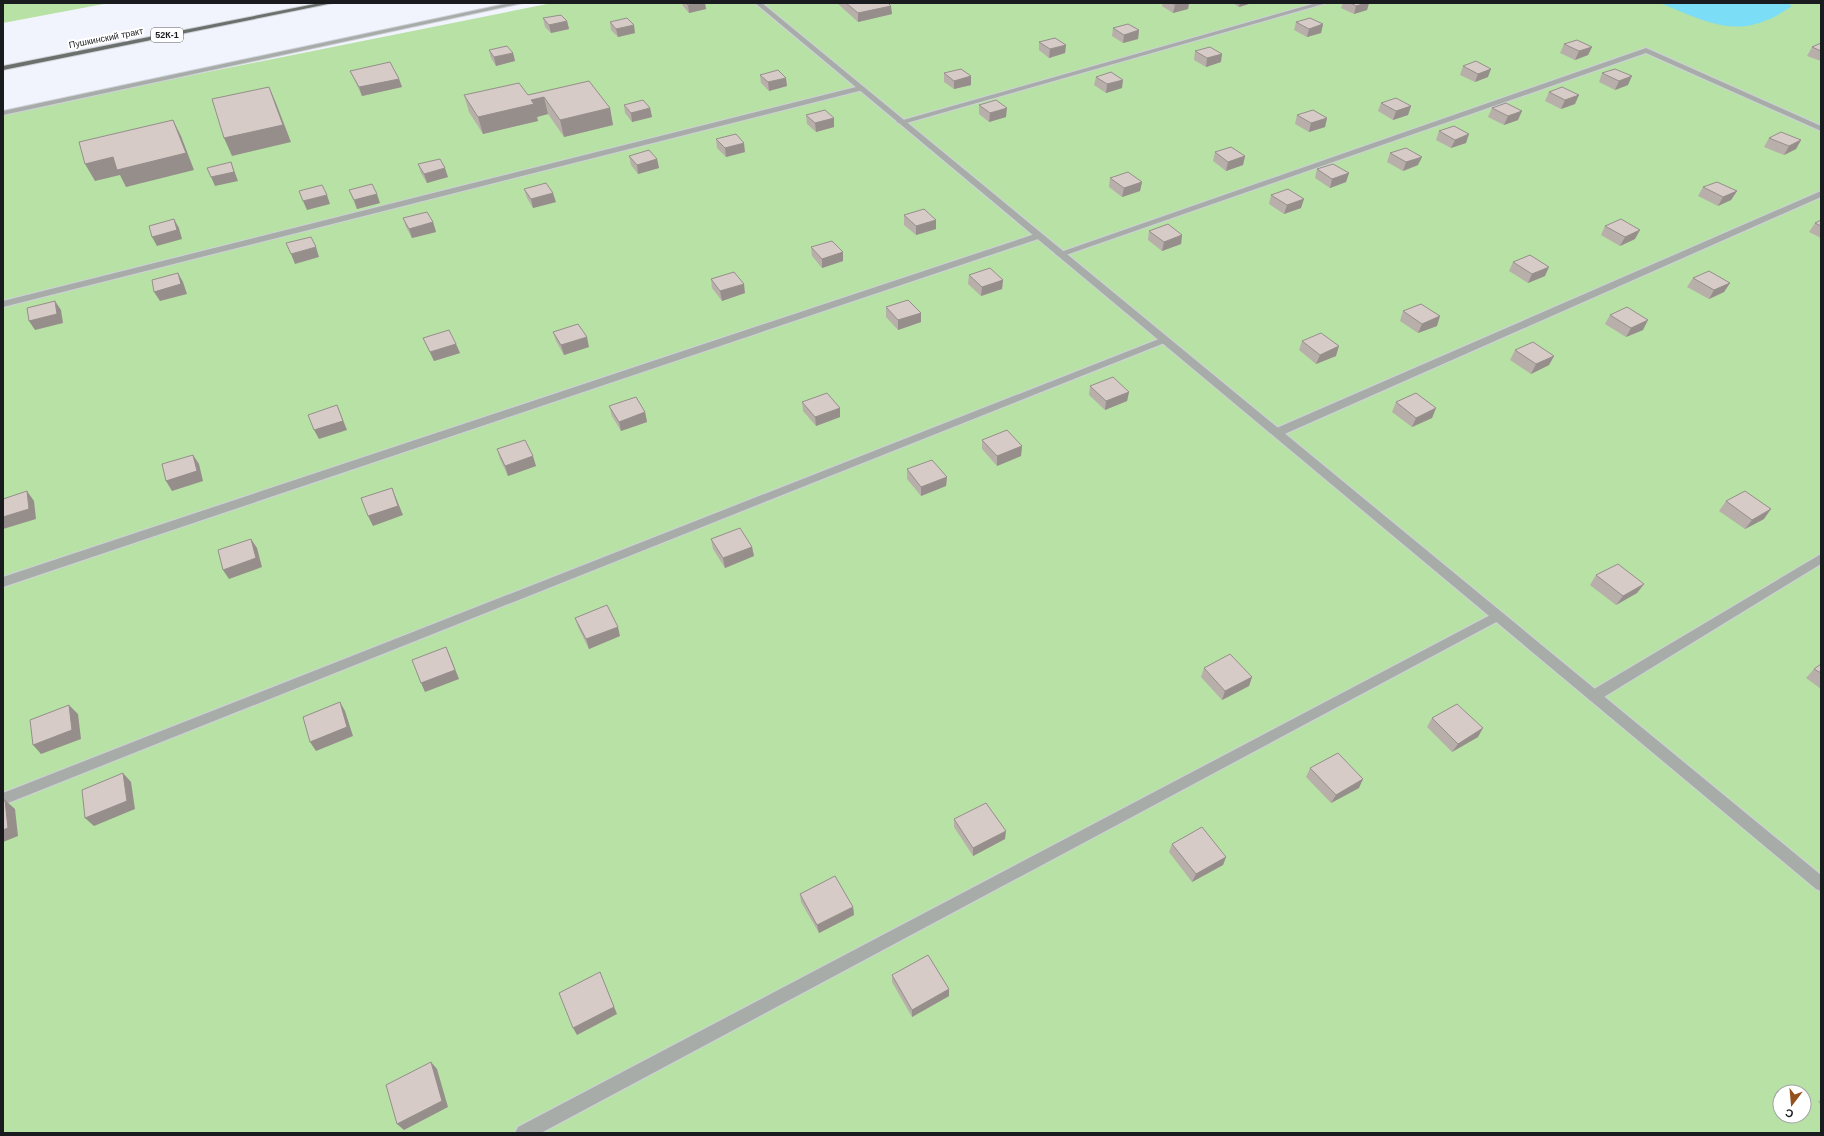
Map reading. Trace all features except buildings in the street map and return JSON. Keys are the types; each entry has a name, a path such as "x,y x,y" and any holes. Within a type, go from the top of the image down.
{"main road":[{"name":"Пушкинский тракт","path":"3,68 330,3"}],"street":[{"path":"3,113 520,3"},
{"path":"758,3 1821,884"},
{"path":"900,122 1324,3"},
{"path":"1060,254 1646,50 1821,129"},
{"path":"3,304 860,88"},
{"path":"1276,433 1821,194"},
{"path":"3,582 1038,236"},
{"path":"3,798 1164,340"},
{"path":"1594,696 1821,558"},
{"path":"524,1133 1498,616"}],"green space":[{"path":"3,3 109,3 3,23"},
{"path":"552,3 1821,3 1821,1133 3,1133 3,113"}],"water":[{"path":"1660,3 1787,3 1792,6 1770,19 1753,25 1726,26 1700,19"}]}
